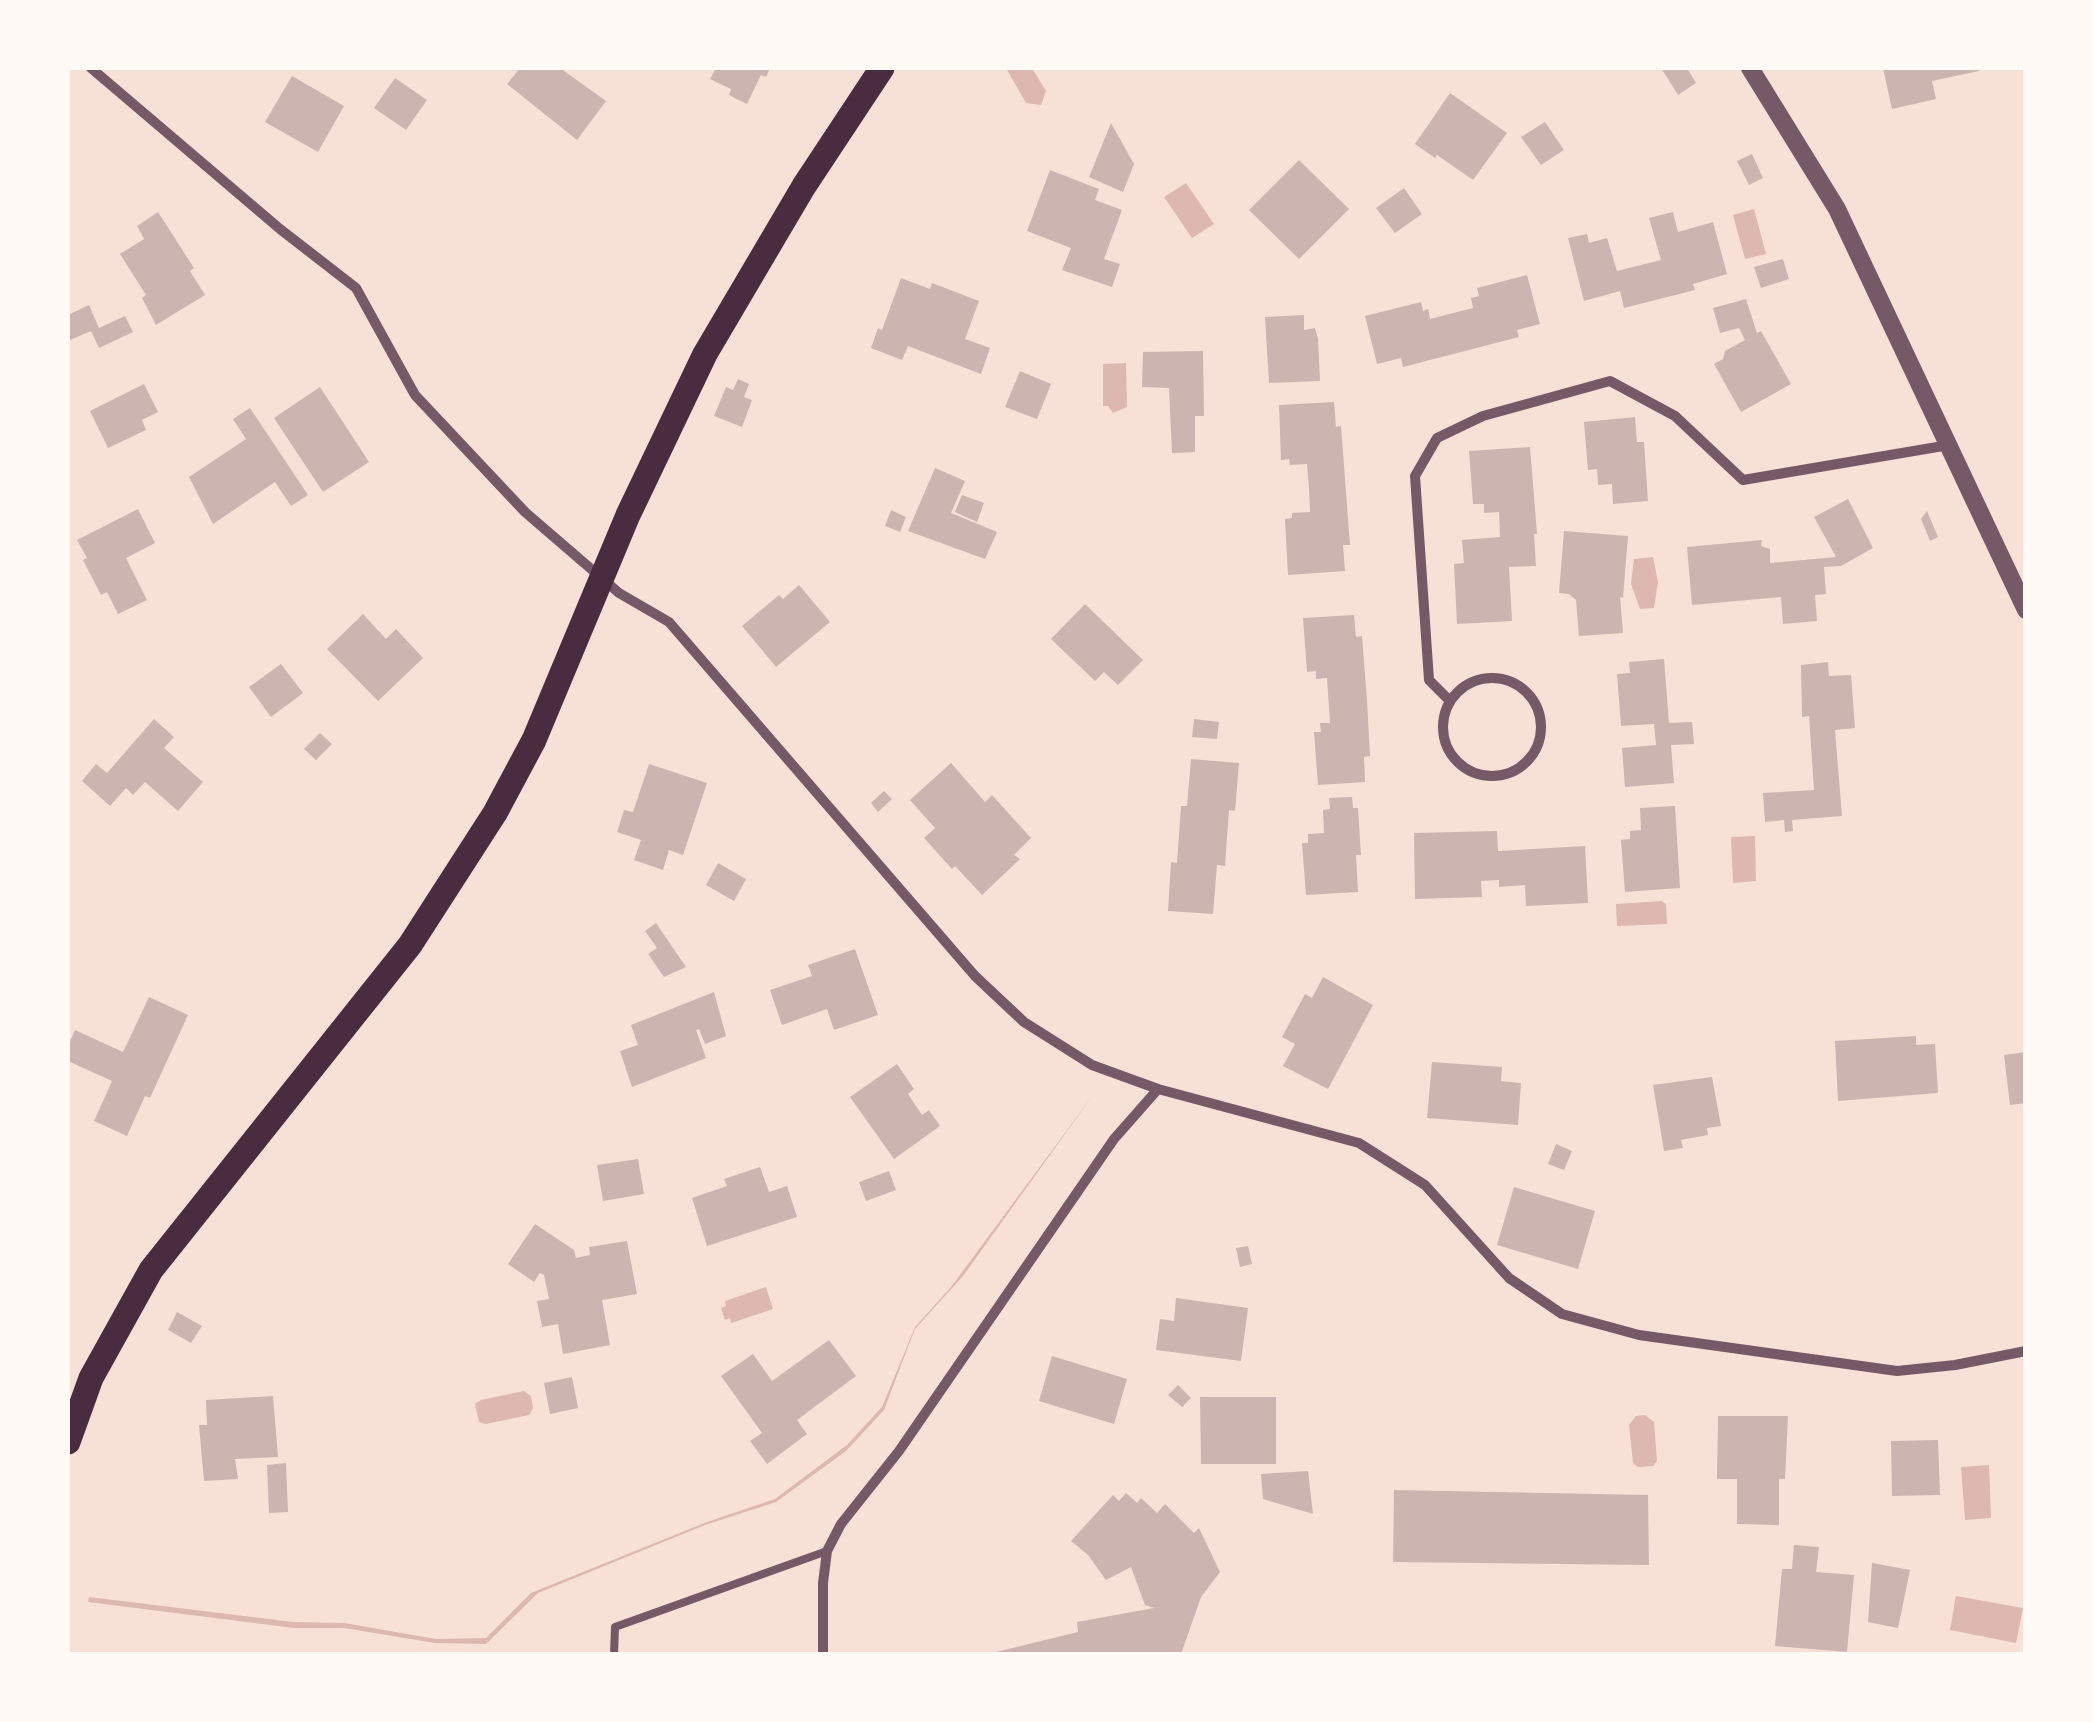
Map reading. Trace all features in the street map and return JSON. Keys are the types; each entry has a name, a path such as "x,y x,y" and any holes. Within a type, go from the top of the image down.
{"main road":[{"path":"68,1442 91,1378 151,1270 410,946 486,828 534,740 601,577 705,354 804,186 882,68"}],"street":[{"path":"91,68 280,229 356,288 415,394 525,512 619,594 669,622 974,976 1024,1022 1092,1065 1158,1090 1358,1143 1425,1185 1509,1278 1562,1314 1640,1335 1897,1371 1956,1365 2026,1351"},
{"path":"1750,68 1837,209 2026,610"},
{"path":"1450,701 1429,680 1414,476 1437,438 1483,416 1610,382 1675,416 1743,480 1949,445"},
{"path":"1494,677 1511,681 1526,690 1536,703 1541,734 1536,750 1512,773 1493,777 1475,774 1460,765 1442,734 1450,701 1477,680 1494,677"},
{"path":"823,1654 822,1584 828,1551 841,1524 899,1451 1114,1139 1158,1090"}],"lane":[{"path":"614,1654 616,1627 828,1551"}],"shaded area":[{"path":"1006,68 1032,68 1046,91 1041,105 1026,103"},
{"path":"1186,183 1214,224 1192,238 1164,197"},
{"path":"1754,209 1766,254 1745,259 1733,215"},
{"path":"1126,363 1127,407 1113,413 1103,406 1103,364"},
{"path":"1653,557 1658,582 1654,608 1640,609 1631,584 1634,559"},
{"path":"1755,836 1756,881 1733,883 1731,837"},
{"path":"1616,904 1666,904 1667,924 1617,926"},
{"path":"1096,1091 963,1276 915,1329 884,1410 846,1451 776,1502 705,1525 538,1593 486,1644 435,1643 344,1628 294,1628 88,1602 89,1597 293,1622 344,1623 436,1639 486,1638 531,1593 707,1522 775,1499 847,1445 882,1407 915,1327 951,1287"},
{"path":"766,1287 773,1309 731,1323 730,1318 725,1320 721,1308 726,1306 725,1301"},
{"path":"524,1391 531,1396 533,1408 529,1415 479,1422 475,1404"},
{"path":"1645,1415 1654,1422 1657,1461 1653,1466 1638,1467 1633,1463 1629,1425 1636,1416"},
{"path":"1989,1465 1991,1518 1965,1520 1961,1467"},
{"path":"1956,1596 2023,1608 2016,1643 1950,1630"}],"building":[{"path":"520,68 560,68 606,101 577,140 507,84"},
{"path":"716,68 770,68 766,77 761,75 747,104 729,95 731,89 710,79"},
{"path":"1661,68 1687,68 1696,83 1678,95"},
{"path":"1883,68 1979,71 1932,81 1936,99 1892,109"},
{"path":"292,76 344,106 318,152 265,122"},
{"path":"395,78 427,100 406,130 374,108"},
{"path":"1450,93 1507,133 1473,180 1415,144"},
{"path":"1545,122 1564,150 1541,165 1521,137"},
{"path":"1111,123 1134,164 1123,192 1089,177"},
{"path":"1752,154 1763,178 1749,185 1737,161"},
{"path":"1299,160 1349,209 1299,259 1249,210"},
{"path":"1050,170 1099,189 1095,200 1122,210 1104,259 1120,264 1112,287 1062,270 1071,248 1027,231"},
{"path":"1404,188 1422,214 1395,233 1376,208"},
{"path":"158,212 194,268 190,271 205,295 156,325 142,298 146,295 120,254 144,239 137,226"},
{"path":"1673,212 1678,232 1713,222 1727,274 1693,284 1695,290 1624,308 1620,291 1584,301 1568,238 1587,234 1589,243 1607,238 1617,271 1661,260 1649,218"},
{"path":"1783,259 1789,279 1761,288 1754,267"},
{"path":"1527,275 1540,324 1517,330 1519,337 1403,367 1401,358 1377,364 1365,316 1421,302 1430,319 1473,308 1471,298 1479,296 1477,288"},
{"path":"901,278 930,289 932,283 979,301 965,339 990,348 981,374 908,346 902,360 871,348 878,328 882,330"},
{"path":"1746,299 1757,333 1761,331 1791,384 1741,412 1714,364 1723,359 1725,351 1745,340 1739,328 1720,333 1713,308"},
{"path":"89,305 99,328 125,316 133,332 99,348 91,331 68,341 68,315"},
{"path":"1304,315 1304,330 1315,328 1318,339 1320,381 1269,383 1265,317"},
{"path":"1203,351 1204,416 1195,416 1195,452 1172,453 1169,388 1142,387 1143,352"},
{"path":"1020,371 1051,384 1037,419 1005,407"},
{"path":"738,379 749,384 744,397 752,400 742,427 714,416 726,387 733,390"},
{"path":"144,384 158,412 142,420 146,430 108,448 90,411"},
{"path":"320,387 369,462 323,492 274,418"},
{"path":"1334,402 1336,427 1341,426 1350,545 1343,545 1345,571 1288,575 1285,519 1292,518 1292,513 1310,512 1309,489 1307,464 1290,465 1289,459 1281,460 1279,405"},
{"path":"250,408 308,495 291,506 275,482 213,524 189,477 246,439 233,419"},
{"path":"1635,417 1637,442 1644,442 1648,501 1613,504 1612,484 1598,485 1597,469 1588,470 1584,422"},
{"path":"1530,447 1536,566 1509,567 1512,621 1457,624 1454,564 1464,563 1462,540 1500,537 1499,512 1484,513 1484,504 1473,504 1469,451"},
{"path":"935,468 965,481 951,513 997,532 985,559 908,531"},
{"path":"962,495 984,503 977,522 955,512"},
{"path":"1848,499 1873,548 1841,566 1824,567 1826,594 1815,595 1817,621 1783,624 1781,597 1692,605 1687,547 1762,540 1761,546 1770,549 1770,563 1836,557 1814,517"},
{"path":"138,509 155,543 126,558 147,600 118,614 107,592 101,595 77,540"},
{"path":"891,510 906,517 900,532 885,526"},
{"path":"1927,511 1938,537 1930,541 1921,519"},
{"path":"1564,531 1628,536 1623,598 1620,597 1623,633 1579,636 1576,600 1559,593"},
{"path":"799,585 830,622 776,667 742,626 779,595 783,599"},
{"path":"1085,604 1143,660 1118,685 1104,672 1095,681 1051,639"},
{"path":"363,614 386,639 396,629 423,658 378,701 327,649"},
{"path":"1354,615 1356,637 1362,636 1367,700 1370,756 1364,757 1365,782 1318,785 1314,732 1321,732 1320,723 1330,723 1327,678 1316,679 1316,671 1307,672 1303,618"},
{"path":"1664,659 1669,723 1692,722 1694,744 1671,745 1674,783 1625,787 1622,748 1656,745 1654,724 1621,726 1617,674 1630,673 1629,662"},
{"path":"1828,662 1829,676 1851,675 1855,728 1835,730 1842,816 1792,820 1793,831 1785,832 1784,820 1765,822 1763,793 1814,790 1809,716 1802,717 1801,665"},
{"path":"281,664 303,693 271,717 249,687"},
{"path":"154,719 174,737 164,748 203,782 178,811 145,782 133,795 126,788 110,806 82,781 96,764 107,773"},
{"path":"1194,719 1219,722 1217,739 1192,737"},
{"path":"320,733 332,744 316,760 304,749"},
{"path":"1191,759 1239,763 1235,811 1229,810 1225,866 1217,865 1213,914 1168,911 1171,862 1177,863 1181,806 1187,806"},
{"path":"951,763 985,802 992,795 1031,838 1014,855 1020,859 982,895 924,838 935,828 910,800"},
{"path":"649,764 707,783 683,855 669,850 663,870 634,860 641,840 617,832 624,810 633,812"},
{"path":"884,791 892,799 878,812 871,803"},
{"path":"1352,797 1353,808 1358,808 1361,855 1356,855 1358,892 1306,895 1302,843 1308,843 1308,834 1324,833 1323,810 1330,809 1329,798"},
{"path":"1675,806 1680,888 1625,892 1621,840 1630,839 1630,831 1641,830 1640,808"},
{"path":"1497,831 1498,851 1585,846 1588,903 1526,906 1525,885 1499,887 1499,880 1481,881 1482,897 1415,899 1414,833"},
{"path":"718,863 746,879 734,901 706,885"},
{"path":"656,923 686,967 664,977 648,954 657,948 645,931"},
{"path":"855,949 878,1015 834,1030 827,1009 782,1025 770,990 812,976 808,965"},
{"path":"1323,977 1373,1005 1328,1089 1283,1066 1295,1044 1282,1037 1305,994 1312,998"},
{"path":"714,992 726,1036 705,1044 699,1029 696,1030 706,1058 632,1087 620,1051 638,1045 631,1025"},
{"path":"149,997 188,1015 150,1098 145,1096 127,1136 94,1121 112,1081 68,1061 68,1046 75,1030 123,1052"},
{"path":"1916,1036 1916,1045 1935,1044 1938,1093 1838,1101 1835,1041"},
{"path":"2026,1052 2026,1103 2010,1105 2004,1055"},
{"path":"1432,1062 1502,1067 1501,1081 1521,1083 1518,1125 1427,1118"},
{"path":"897,1064 914,1089 908,1094 922,1115 929,1110 940,1126 894,1159 850,1097"},
{"path":"1712,1077 1721,1126 1707,1128 1708,1135 1681,1140 1683,1148 1664,1151 1653,1085"},
{"path":"1556,1144 1572,1151 1564,1170 1548,1164"},
{"path":"638,1159 644,1194 603,1201 597,1165"},
{"path":"760,1167 769,1192 787,1186 797,1217 707,1246 692,1198 727,1186 724,1179"},
{"path":"889,1171 896,1190 866,1201 859,1182"},
{"path":"1514,1187 1595,1211 1578,1269 1497,1245"},
{"path":"535,1224 574,1250 576,1258 590,1255 589,1247 627,1241 637,1294 602,1300 610,1345 563,1354 558,1324 542,1327 537,1301 549,1299 544,1275 540,1273 534,1282 508,1264"},
{"path":"1248,1246 1252,1264 1240,1267 1236,1248"},
{"path":"1176,1298 1248,1308 1241,1361 1156,1350 1160,1319 1174,1321"},
{"path":"177,1312 202,1326 191,1343 168,1330"},
{"path":"829,1340 856,1376 797,1420 807,1434 767,1464 750,1441 762,1433 721,1376 753,1354 772,1381"},
{"path":"1052,1356 1127,1379 1114,1424 1039,1401"},
{"path":"572,1377 578,1408 550,1414 544,1383"},
{"path":"1178,1385 1191,1398 1182,1407 1168,1395"},
{"path":"273,1396 278,1457 235,1459 238,1479 204,1481 199,1425 207,1425 206,1400"},
{"path":"1200,1397 1276,1397 1276,1464 1201,1464"},
{"path":"1718,1416 1788,1416 1785,1479 1779,1479 1779,1525 1737,1524 1737,1479 1717,1479"},
{"path":"1938,1440 1940,1495 1892,1496 1891,1441"},
{"path":"286,1463 288,1512 269,1513 267,1465"},
{"path":"1308,1471 1313,1514 1263,1499 1261,1474"},
{"path":"1394,1490 1648,1495 1649,1565 1393,1562"},
{"path":"1126,1493 1137,1503 1141,1498 1157,1513 1165,1504 1194,1533 1199,1528 1220,1572 1201,1597 1181,1654 988,1654 1078,1632 1077,1622 1154,1608 1145,1605 1131,1567 1106,1580 1088,1555 1071,1541 1113,1495 1119,1501"},
{"path":"1794,1545 1819,1547 1816,1572 1854,1575 1847,1652 1775,1646 1782,1569 1792,1569"},
{"path":"1872,1563 1910,1570 1898,1628 1868,1622"}]}
